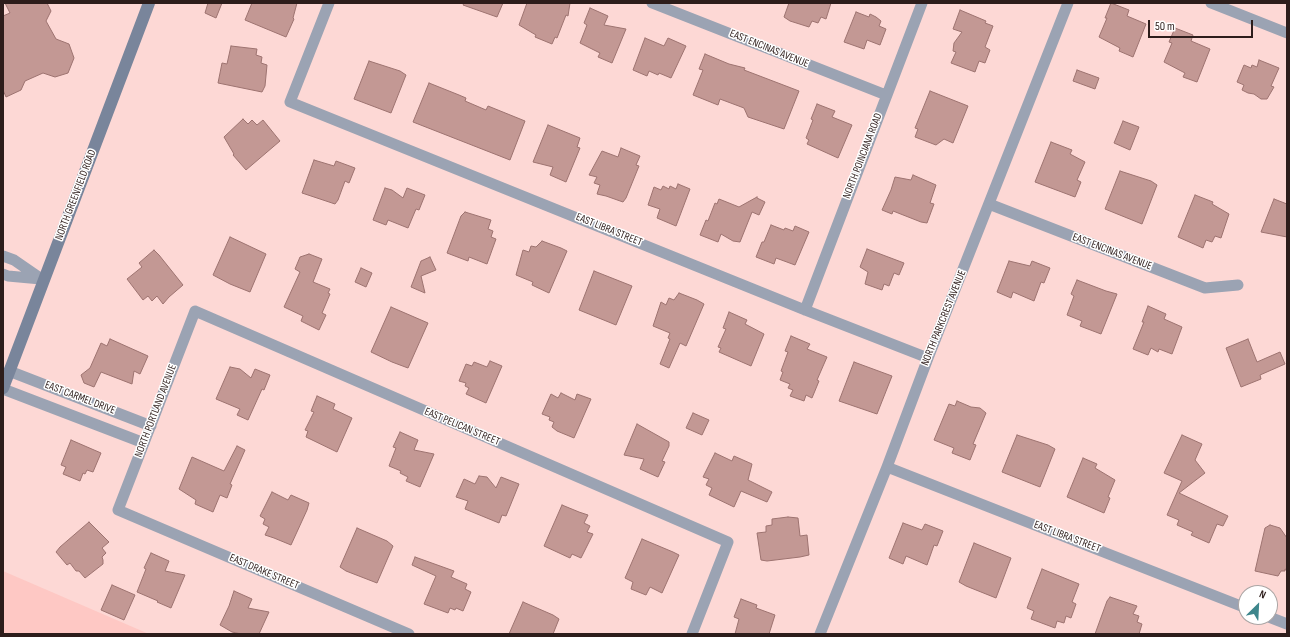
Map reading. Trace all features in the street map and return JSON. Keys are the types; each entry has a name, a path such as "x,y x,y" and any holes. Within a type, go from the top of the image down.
{"main road":[{"name":"NORTH GREENFIELD ROAD","path":"3,389 149,3"}],"street":[{"name":"EAST LIBRA STREET","path":"329,3 290,102 805,310 928,358"},
{"name":"EAST ENCINAS AVENUE","path":"652,3 886,95"},
{"name":"NORTH POINCIANA ROAD","path":"805,310 922,3"},
{"name":"NORTH PARKCREST AVENUE","path":"820,634 887,467 928,358 1068,3"},
{"path":"1211,3 1287,33"},
{"name":"EAST ENCINAS AVENUE","path":"989,204 1205,288 1238,285"},
{"path":"3,256 14,260 43,280"},
{"path":"3,274 8,276 43,280"},
{"name":"NORTH PORTLAND AVENUE","path":"118,510 195,312"},
{"name":"EAST PELICAN STREET","path":"195,312 728,542 692,634"},
{"name":"EAST CARMEL DRIVE","path":"9,371 151,426"},
{"name":"EAST CARMEL DRIVE","path":"3,389 144,443"},
{"name":"EAST LIBRA STREET","path":"887,467 1238,605"},
{"name":"EAST DRAKE STREET","path":"118,510 410,634"}],"shaded area":[{"path":"3,571 149,634 3,634"}],"building":[{"path":"5,3 47,3 51,11 46,21 56,39 69,44 74,58 68,73 55,77 43,73 25,81 21,90 6,97 3,90 3,16 10,13"},
{"path":"208,3 222,3 216,18 205,13"},
{"path":"252,3 297,3 294,19 286,37 245,20"},
{"path":"464,3 503,3 497,17 463,5"},
{"path":"527,3 570,3 568,16 566,15 557,38 555,37 552,44 535,37 536,35 519,25"},
{"path":"789,3 831,3 826,19 821,17 818,23 812,21 809,27 790,21 784,17"},
{"path":"1111,3 1129,10 1127,16 1146,24 1133,57 1119,51 1120,48 1099,37 1107,18 1105,18"},
{"path":"590,8 608,16 604,25 626,29 612,63 598,57 600,53 580,43 587,25 584,23"},
{"path":"960,10 986,21 985,23 993,26 985,47 990,50 985,63 979,61 975,72 951,63 956,52 953,51 954,43 962,32 953,29"},
{"path":"856,12 869,17 870,14 881,21 879,26 886,29 880,45 867,40 864,49 844,42"},
{"path":"1175,28 1193,35 1191,41 1210,49 1197,82 1183,77 1185,73 1164,62 1172,43 1169,42"},
{"path":"645,38 664,46 668,38 686,46 671,78 649,71 647,76 633,70"},
{"path":"231,46 257,49 256,55 262,57 261,63 267,65 265,86 262,92 218,83 222,63 227,64"},
{"path":"705,54 729,64 745,68 744,70 799,91 784,129 748,117 744,108 720,99 718,105 693,95 703,70 699,69"},
{"path":"1259,60 1279,68 1271,86 1274,87 1267,99 1261,99 1254,94 1242,90 1244,85 1237,82 1244,65 1251,68 1252,65 1257,67"},
{"path":"369,61 400,71 406,75 391,113 354,99"},
{"path":"1077,70 1099,78 1095,89 1073,81"},
{"path":"429,83 466,98 465,101 486,110 488,106 525,121 510,160 413,122"},
{"path":"930,91 968,106 953,143 944,139 936,145 915,137 918,129 915,128"},
{"path":"817,104 835,111 832,117 852,125 838,158 807,144 809,140 806,138"},
{"path":"243,119 248,124 252,120 257,125 263,120 280,141 246,170 233,155 234,154 224,137"},
{"path":"1123,121 1139,127 1130,150 1114,143"},
{"path":"548,125 580,138 577,147 580,148 566,182 550,175 553,167 533,162"},
{"path":"1051,142 1072,150 1070,154 1085,162 1077,180 1081,182 1075,197 1035,182"},
{"path":"621,148 640,156 636,165 639,166 623,202 597,194 600,185 594,183 597,177 589,175 602,151 618,157"},
{"path":"314,160 334,166 336,161 355,168 349,183 345,181 335,204 302,193"},
{"path":"1120,171 1151,181 1157,185 1142,224 1105,209"},
{"path":"913,175 936,185 930,203 934,204 927,223 893,211 892,214 882,210 895,177 911,180"},
{"path":"678,184 690,189 676,226 657,218 660,209 648,205 654,187 661,190 663,186 669,189 670,186 676,189"},
{"path":"385,188 392,190 403,198 407,188 425,195 419,210 416,209 408,228 388,220 386,225 373,220"},
{"path":"1195,195 1213,202 1212,204 1229,214 1221,238 1215,236 1212,242 1206,240 1203,248 1178,237"},
{"path":"757,197 765,202 759,215 752,212 740,242 733,241 721,234 718,242 700,235 706,220 708,221 715,203 717,204 719,199 739,207"},
{"path":"1274,199 1287,204 1287,237 1261,232"},
{"path":"465,212 491,220 488,229 493,231 491,237 496,239 487,264 469,257 468,261 447,253 461,216"},
{"path":"771,225 784,230 785,228 793,231 795,226 809,232 795,265 776,258 774,264 756,257"},
{"path":"230,237 266,254 250,292 213,275"},
{"path":"542,241 567,251 549,293 532,285 533,282 516,275 523,250 529,252 531,246 536,247"},
{"path":"867,249 904,263 899,275 894,273 889,286 884,284 882,290 865,284 868,272 860,267"},
{"path":"154,250 183,285 163,304 157,296 152,301 148,296 143,300 127,279 142,267 139,263"},
{"path":"309,254 322,259 313,282 330,289 328,293 330,294 322,313 326,315 319,330 301,321 303,316 284,307 300,272 295,269 300,257"},
{"path":"430,257 436,270 421,276 425,293 411,287 421,261"},
{"path":"1009,261 1030,266 1032,261 1050,268 1044,283 1041,282 1034,301 1013,292 1011,298 997,292"},
{"path":"361,268 372,273 366,287 355,282"},
{"path":"594,271 632,286 616,325 579,310"},
{"path":"1077,280 1117,294 1101,334 1080,326 1082,321 1067,315 1074,296 1071,294"},
{"path":"679,293 704,304 686,346 680,343 669,368 660,364 670,339 668,338 670,333 653,326 661,302 666,305 669,298 674,300"},
{"path":"1148,306 1166,314 1164,319 1182,327 1172,354 1159,349 1158,352 1151,348 1148,355 1133,349 1144,322 1142,322"},
{"path":"391,307 428,323 408,368 371,352"},
{"path":"729,312 747,320 745,324 764,334 751,366 719,352 721,348 718,347 726,329 723,328"},
{"path":"791,336 810,344 807,349 827,357 817,380 819,381 812,398 806,395 804,401 790,396 793,390 788,388 790,384 780,380 783,372 781,371 788,352 785,351"},
{"path":"110,339 148,356 140,374 134,371 132,384 101,372 94,387 84,383 81,375 90,368 101,343 107,346"},
{"path":"1248,339 1257,362 1280,352 1285,364 1260,375 1261,379 1241,387 1226,348"},
{"path":"490,361 502,366 486,403 466,394 469,388 465,386 466,383 459,381 466,364 472,366 474,362 487,367"},
{"path":"854,362 892,376 877,414 839,401"},
{"path":"230,367 240,369 251,378 255,369 270,375 248,420 237,415 240,409 216,399"},
{"path":"561,393 575,400 577,394 591,399 574,438 557,431 552,427 554,422 549,420 550,417 542,414 551,394 558,398"},
{"path":"317,396 335,404 333,409 352,418 337,452 306,437 308,431 305,430 314,412 311,411"},
{"path":"957,401 971,407 980,408 986,413 973,444 976,445 970,460 952,453 954,448 934,440 949,404 955,406"},
{"path":"693,413 709,420 702,435 686,428"},
{"path":"637,424 669,442 669,446 662,461 665,462 658,477 640,469 644,459 624,455"},
{"path":"400,432 418,440 414,450 434,454 420,487 406,481 408,477 400,473 401,471 389,466 396,448 393,447"},
{"path":"1017,435 1048,445 1055,449 1040,487 1002,472"},
{"path":"1182,435 1202,444 1195,460 1205,473 1179,493 1228,516 1223,526 1217,524 1209,543 1191,535 1193,532 1177,525 1179,520 1167,515 1182,481 1164,473"},
{"path":"71,440 101,453 93,472 87,470 85,474 83,473 80,481 63,474 66,467 61,465"},
{"path":"237,446 245,450 230,484 232,485 227,498 220,495 213,512 195,504 196,500 179,489 192,457 224,471"},
{"path":"715,453 732,461 734,456 752,464 748,480 772,492 767,502 741,491 734,507 709,495 712,488 706,485 709,479 703,477"},
{"path":"1083,458 1097,464 1095,468 1115,480 1108,497 1110,498 1104,513 1067,497"},
{"path":"479,476 487,477 496,488 501,477 519,484 506,516 502,515 499,523 465,509 468,501 456,497 464,479 475,484"},
{"path":"272,492 288,500 291,495 309,503 291,545 265,535 269,527 263,524 265,519 260,516"},
{"path":"562,505 588,515 584,523 590,526 587,532 593,534 581,558 572,554 570,558 544,546"},
{"path":"788,517 798,518 800,536 807,535 809,555 767,561 761,560 757,533 766,532 766,526 772,525 772,519"},
{"path":"89,522 109,542 102,548 106,553 102,557 103,564 85,578 79,571 76,571 70,563 67,565 56,552"},
{"path":"903,523 922,530 925,524 943,531 937,546 934,545 927,565 906,556 903,564 889,558"},
{"path":"1270,525 1280,528 1287,538 1287,570 1285,569 1285,571 1281,571 1278,576 1255,571 1265,528"},
{"path":"357,528 387,541 393,546 377,583 346,571 340,567"},
{"path":"642,539 679,555 662,593 650,587 646,595 631,589 633,582 625,578"},
{"path":"974,543 1011,558 996,598 959,582"},
{"path":"151,553 169,561 165,571 185,575 171,608 137,592 146,569 144,568"},
{"path":"415,557 454,571 451,577 467,584 465,589 471,592 463,611 456,608 455,610 450,608 448,613 424,604 436,576 412,565"},
{"path":"1042,569 1079,584 1072,602 1076,604 1071,618 1066,616 1064,623 1057,621 1055,628 1031,619 1034,611 1027,608"},
{"path":"112,585 135,595 124,620 101,610"},
{"path":"234,591 252,599 248,608 269,612 259,634 241,634 232,632 220,625"},
{"path":"1110,597 1137,606 1133,614 1139,616 1137,622 1142,624 1139,634 1095,634 1107,601"},
{"path":"741,599 757,605 756,608 775,615 769,634 735,634 739,619 734,617"},
{"path":"523,602 559,619 553,634 509,634"}]}
